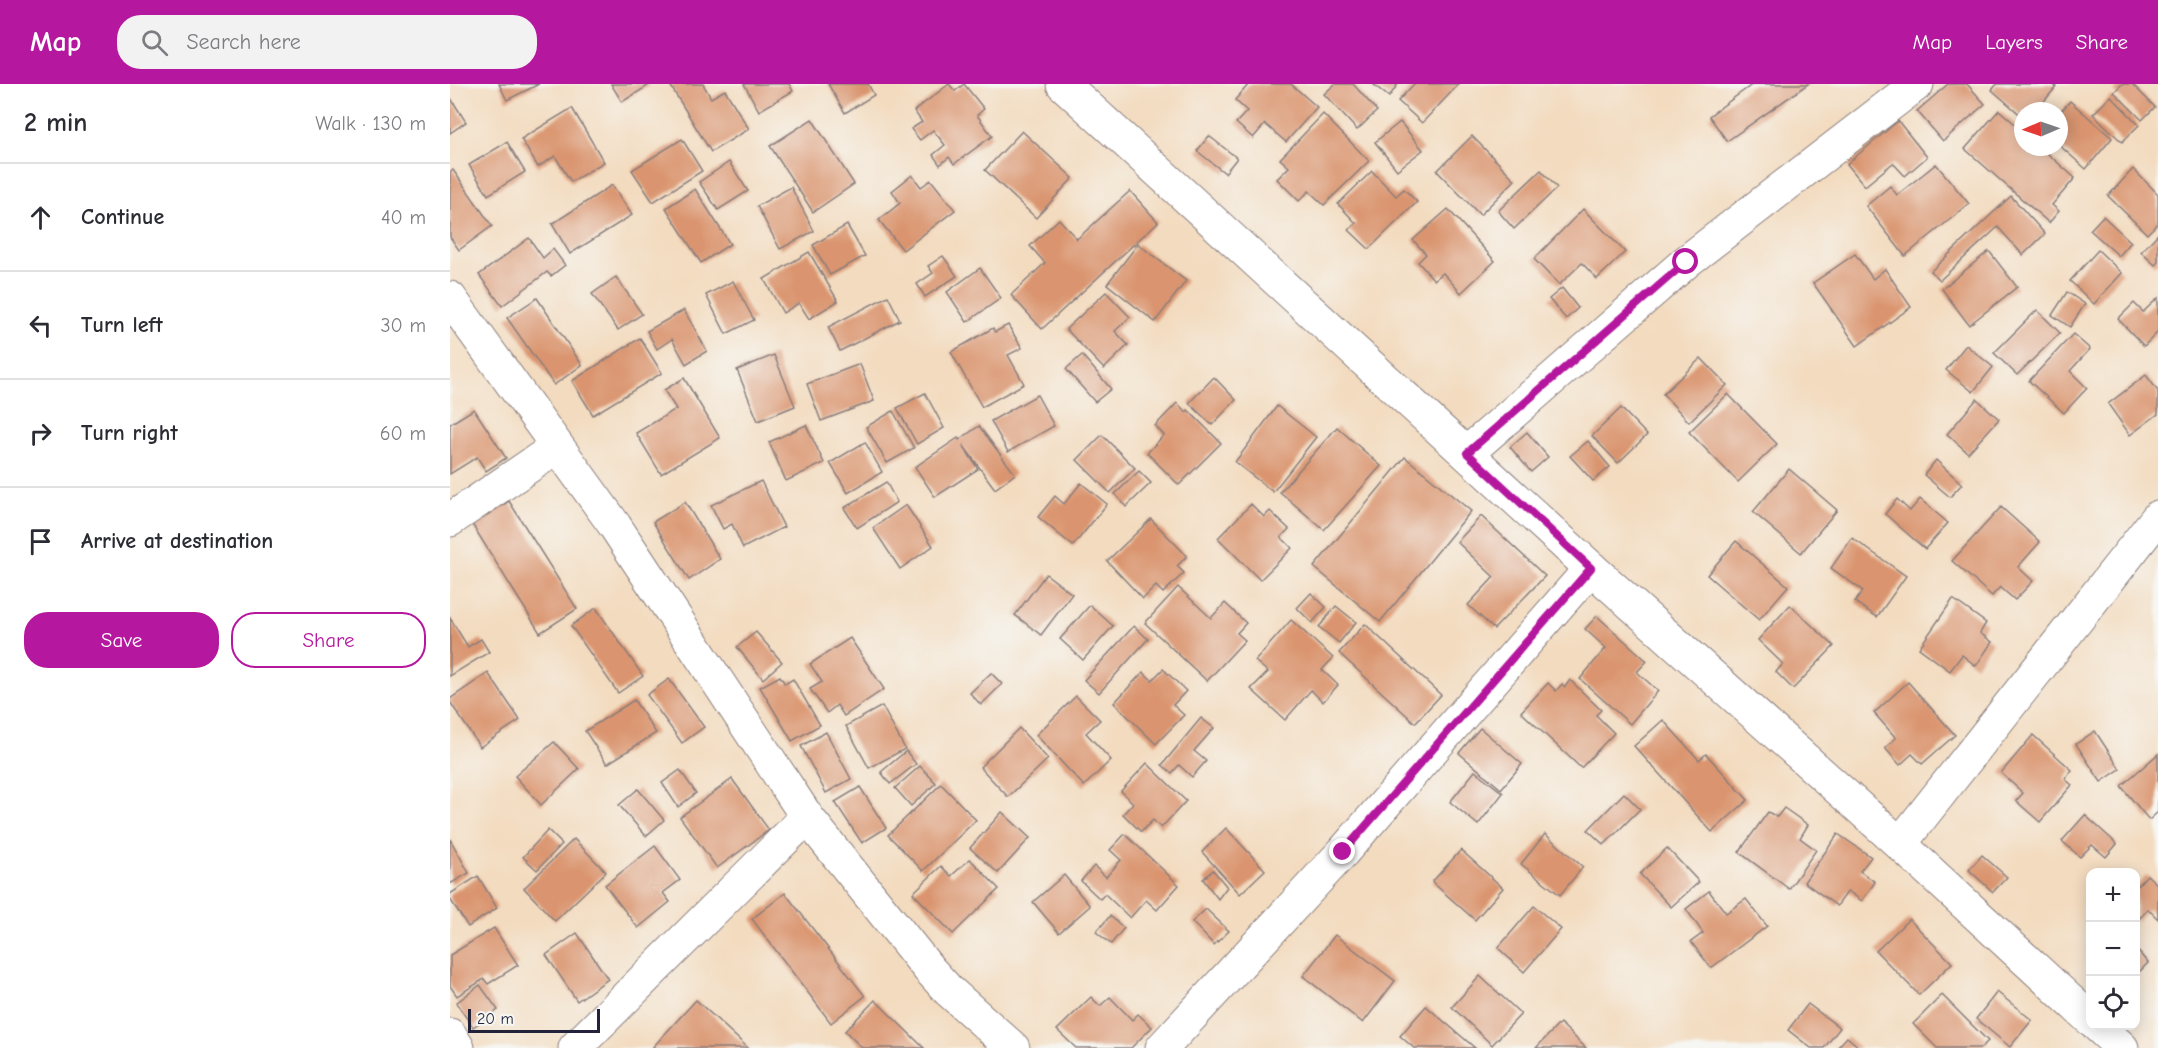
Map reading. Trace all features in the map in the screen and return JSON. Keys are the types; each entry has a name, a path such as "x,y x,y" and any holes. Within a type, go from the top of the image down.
{"street":[{"path":"1063,84 1591,568 1900,844 2086,1014"},
{"path":"1467,453 1686,262 1917,84"},
{"path":"450,298 615,526 807,817 928,968 948,990 1013,1048"},
{"path":"450,520 557,447"},
{"path":"1900,844 2158,517"},
{"path":"1162,1048 1343,852 1591,568"},
{"path":"575,1048 807,817"},
{"path":"2102,1030 2122,1048"},
{"path":"450,1035 458,1048"}],"building":[{"path":"499,84 539,84 507,100"},
{"path":"611,84 651,84 622,102"},
{"path":"703,84 711,98 725,90 749,129 711,152 670,85"},
{"path":"744,84 789,84 793,91 759,111"},
{"path":"828,84 868,84 874,95 845,113"},
{"path":"949,84 955,91 964,84 984,109 977,115 992,136 954,164 949,157 940,165 933,155 945,145 933,130 920,140 911,129 922,122 914,111"},
{"path":"1249,84 1291,84 1317,107 1286,142 1265,124 1253,138 1236,123 1247,111 1235,100"},
{"path":"1335,84 1353,84 1377,111 1357,130 1324,94"},
{"path":"1373,84 1398,84 1389,97"},
{"path":"1414,84 1459,84 1422,123 1398,101"},
{"path":"1753,84 1808,84 1727,141 1709,116"},
{"path":"1948,84 1967,84 1985,104 1943,141 1917,111"},
{"path":"1997,84 2053,84 2056,87 2044,102 2014,102 2014,109 1992,90"},
{"path":"2122,84 2132,84 2155,107 2142,120 2114,92"},
{"path":"2111,96 2139,125 2122,142 2093,114"},
{"path":"450,97 466,122 450,133"},
{"path":"2070,101 2112,138 2086,169 2068,153 2068,103"},
{"path":"572,108 604,162 571,182 555,156 538,167 521,139"},
{"path":"1999,110 2014,123 2014,156 2050,156 2075,178 2052,205 2059,211 2049,223 1965,149"},
{"path":"1323,114 1369,161 1324,205 1309,191 1299,201 1277,179 1289,167 1280,159"},
{"path":"812,119 854,184 813,212 770,146"},
{"path":"1898,121 1927,157 1905,176 1893,163 1865,186 1847,164"},
{"path":"1400,122 1423,150 1397,170 1375,142"},
{"path":"1022,131 1073,178 1036,218 985,170"},
{"path":"1209,136 1237,158 1225,173 1197,151"},
{"path":"1472,136 1515,180 1480,215 1437,171"},
{"path":"682,139 702,171 653,202 632,170"},
{"path":"507,142 525,172 488,195 469,165"},
{"path":"729,162 748,191 718,210 699,182"},
{"path":"1936,164 1969,204 1905,256 1866,206 1890,186 1897,195"},
{"path":"2133,169 2158,194 2158,223 2147,234 2108,196"},
{"path":"453,170 492,226 459,250 450,237 450,172"},
{"path":"1541,170 1557,188 1514,229 1498,211"},
{"path":"1372,171 1396,196 1404,189 1417,202 1369,249 1349,230 1356,223 1338,204"},
{"path":"912,175 921,187 931,180 955,210 903,250 879,220 900,203 892,191"},
{"path":"612,185 632,215 570,254 552,224"},
{"path":"791,187 814,231 780,249 757,206"},
{"path":"695,189 730,244 701,263 666,208"},
{"path":"1130,191 1158,222 1042,329 1011,295 1045,263 1030,246 1059,219 1077,239"},
{"path":"2011,196 2045,234 2023,255 1998,227 1940,280 1931,271"},
{"path":"1448,209 1495,261 1461,293 1443,273 1434,280 1418,262 1426,254 1413,240"},
{"path":"1583,209 1625,252 1597,279 1582,263 1559,285 1534,259"},
{"path":"2103,216 2131,242 2119,256 2090,230"},
{"path":"847,225 865,256 830,275 813,245"},
{"path":"2158,234 2158,262 2155,265 2141,252"},
{"path":"529,238 543,258 553,249 565,265 551,276 547,272 502,306 479,275"},
{"path":"1138,244 1186,281 1155,322 1107,284"},
{"path":"2098,250 2122,273 2094,304 2070,281"},
{"path":"1989,251 2017,287 1969,325 1942,289"},
{"path":"809,252 838,301 809,319 799,303 783,313 764,279"},
{"path":"1855,254 1873,279 1885,269 1911,307 1857,346 1813,283"},
{"path":"943,256 957,276 925,297 917,284 933,273 928,266"},
{"path":"980,268 1001,298 967,322 947,292"},
{"path":"616,277 642,314 618,330 592,294"},
{"path":"733,281 754,320 726,334 706,295"},
{"path":"1562,288 1578,308 1566,319 1549,299"},
{"path":"1106,292 1130,317 1115,331 1128,345 1104,369 1066,329"},
{"path":"2067,292 2085,304 2070,327 2052,315"},
{"path":"888,296 900,320 840,351 828,327"},
{"path":"537,298 582,365 554,385 507,318"},
{"path":"2158,298 2158,332 2144,346 2118,319 2134,303 2143,312"},
{"path":"684,310 707,351 686,364 672,339 657,349 647,331"},
{"path":"2037,310 2060,333 2017,375 1994,353"},
{"path":"1008,325 1022,348 1008,355 1024,384 982,407 951,352 993,328 995,332"},
{"path":"2073,334 2090,349 2070,371 2087,388 2064,413 2029,381"},
{"path":"640,338 662,373 593,415 572,381"},
{"path":"1966,345 1993,367 1973,392 1946,370"},
{"path":"774,355 795,406 758,421 737,370"},
{"path":"1082,355 1111,389 1095,402 1066,369"},
{"path":"1701,358 1727,385 1689,422 1663,394"},
{"path":"860,364 874,401 821,421 807,384"},
{"path":"2146,375 2158,391 2158,414 2130,435 2108,404"},
{"path":"1214,377 1236,400 1212,425 1189,403"},
{"path":"684,378 720,438 661,474 636,433 676,409 664,390"},
{"path":"925,393 944,428 917,444 897,408"},
{"path":"1728,394 1777,444 1738,482 1689,432"},
{"path":"1037,395 1054,426 1008,452 991,421"},
{"path":"1977,399 1999,419 1968,453 1947,434"},
{"path":"1177,403 1186,412 1188,410 1221,443 1179,485 1147,453 1164,435 1155,426"},
{"path":"1277,406 1316,437 1273,492 1235,462"},
{"path":"1621,408 1647,435 1618,463 1592,436"},
{"path":"474,409 506,458 486,471 477,457 450,474 450,424"},
{"path":"893,411 914,448 887,463 866,427"},
{"path":"806,425 824,463 786,481 769,442"},
{"path":"979,426 1015,474 995,489 963,445 978,469 935,497 915,467"},
{"path":"1337,427 1381,466 1324,530 1280,492"},
{"path":"1527,432 1548,457 1531,472 1510,447"},
{"path":"1102,435 1135,468 1110,493 1077,460"},
{"path":"1588,441 1610,467 1593,481 1570,456"},
{"path":"865,442 882,472 848,493 830,463"},
{"path":"1405,457 1471,511 1380,622 1314,567"},
{"path":"1936,460 1962,484 1950,497 1924,475"},
{"path":"1789,469 1837,510 1801,553 1753,512"},
{"path":"1139,471 1151,483 1126,507 1115,494"},
{"path":"761,481 784,527 743,548 732,524 723,529 711,505"},
{"path":"886,482 897,502 857,528 844,508"},
{"path":"1081,483 1107,504 1073,546 1038,517 1055,496 1064,504"},
{"path":"1897,499 1910,511 1920,499 1948,523 1925,549 1885,514"},
{"path":"509,501 577,609 540,633 472,524"},
{"path":"685,502 720,559 689,580 653,522"},
{"path":"1251,504 1264,517 1270,511 1289,529 1281,537 1292,548 1260,580 1218,538"},
{"path":"906,505 933,546 900,569 873,528"},
{"path":"2001,507 2040,542 2018,567 2033,581 2015,600 2000,587 1992,596 1952,561"},
{"path":"1481,516 1545,576 1494,629 1468,605 1494,577 1457,542"},
{"path":"1151,519 1187,556 1177,566 1184,573 1163,593 1156,586 1143,599 1107,561"},
{"path":"1852,538 1906,576 1877,617 1855,602 1863,591 1831,568"},
{"path":"1736,541 1788,586 1759,620 1707,575"},
{"path":"1046,574 1072,594 1041,635 1015,615"},
{"path":"1178,587 1211,618 1225,603 1246,623 1237,633 1245,640 1207,681 1145,623"},
{"path":"1311,593 1326,607 1312,623 1297,608"},
{"path":"1953,599 1986,623 1980,633 1992,642 1976,666 1962,655 1950,671 1919,648"},
{"path":"1090,605 1113,626 1083,660 1060,639"},
{"path":"1790,605 1834,646 1793,689 1776,672 1783,664 1758,640"},
{"path":"1336,606 1356,622 1339,643 1319,627"},
{"path":"596,608 643,676 618,693 571,626"},
{"path":"1597,616 1647,661 1637,672 1658,691 1630,724 1580,679 1606,648 1585,629"},
{"path":"450,618 468,647 481,639 489,652 450,676"},
{"path":"1291,620 1333,658 1322,670 1338,685 1323,702 1311,690 1285,720 1251,689 1268,672 1255,661"},
{"path":"1365,624 1441,695 1415,723 1339,653"},
{"path":"1134,626 1148,639 1099,693 1084,680"},
{"path":"756,632 782,662 763,679 737,647"},
{"path":"850,638 884,689 844,716 837,705 827,713 810,689 822,682 810,664"},
{"path":"1163,669 1186,691 1173,705 1184,715 1156,744 1114,703 1143,672 1152,680"},
{"path":"488,673 520,720 480,747 450,699"},
{"path":"991,673 1002,684 981,705 970,693"},
{"path":"780,676 785,684 793,679 820,725 792,741 760,687"},
{"path":"669,679 704,727 682,743 647,695"},
{"path":"1570,680 1601,710 1596,715 1614,733 1581,768 1521,712 1548,683 1556,691 1562,684 1565,687"},
{"path":"1908,682 1955,735 1922,764 1912,754 1900,765 1885,748 1896,738 1874,713"},
{"path":"1076,696 1100,720 1086,733 1111,760 1084,786 1036,735"},
{"path":"634,700 656,733 607,764 585,731"},
{"path":"882,706 905,749 869,768 846,726"},
{"path":"1201,718 1214,728 1194,751 1206,761 1192,777 1179,765 1172,773 1162,765"},
{"path":"1663,720 1699,760 1706,754 1748,800 1712,832 1634,746"},
{"path":"1019,728 1048,759 1008,797 980,767"},
{"path":"1480,728 1522,764 1501,789 1459,753"},
{"path":"2095,731 2120,769 2101,782 2076,744"},
{"path":"826,732 851,779 826,793 801,746"},
{"path":"2033,735 2072,770 2065,779 2072,785 2040,822 2016,801 2023,793 2001,773"},
{"path":"554,742 579,769 541,805 515,776"},
{"path":"906,751 916,764 890,784 881,772"},
{"path":"2158,754 2158,812 2149,820 2121,786"},
{"path":"1147,763 1186,801 1161,828 1153,820 1141,832 1123,814 1133,803 1121,791"},
{"path":"920,766 936,783 911,806 895,788"},
{"path":"680,770 696,793 678,807 662,783"},
{"path":"1475,771 1503,793 1478,825 1450,802"},
{"path":"732,779 769,830 717,868 680,817"},
{"path":"941,784 976,820 923,871 888,835"},
{"path":"860,787 886,828 862,843 835,802"},
{"path":"638,789 664,820 646,836 619,805"},
{"path":"1624,793 1640,809 1604,845 1588,830"},
{"path":"1784,808 1808,825 1800,838 1816,850 1789,889 1739,852 1768,812 1777,817"},
{"path":"1002,812 1030,838 998,873 970,848"},
{"path":"2085,815 2117,844 2106,857 2092,845 2080,857 2062,841"},
{"path":"1226,828 1265,870 1240,894 1202,852"},
{"path":"548,830 562,844 537,870 523,857"},
{"path":"1125,834 1179,885 1157,910 1146,900 1130,918 1105,894 1100,899 1081,881 1094,866 1106,877 1121,860 1110,850"},
{"path":"1545,834 1583,867 1560,895 1521,864"},
{"path":"1838,834 1871,857 1860,871 1875,882 1862,901 1848,891 1837,906 1804,882"},
{"path":"450,839 469,873 450,884"},
{"path":"574,839 606,872 555,921 524,888"},
{"path":"655,846 680,880 663,893 670,902 638,928 605,885"},
{"path":"1667,848 1699,882 1671,907 1640,874"},
{"path":"1461,850 1503,888 1475,920 1432,882"},
{"path":"1982,855 2007,877 1993,892 1969,870"},
{"path":"970,859 999,889 953,934 913,893 941,866 951,876"},
{"path":"1213,870 1227,887 1218,899 1203,879"},
{"path":"1064,875 1090,906 1059,933 1033,902"},
{"path":"2147,875 2158,885 2158,919 2148,909 2140,918 2140,883"},
{"path":"478,876 497,908 468,927 450,899 450,894"},
{"path":"1709,891 1726,913 1746,899 1767,926 1711,968 1691,942 1703,933 1686,909"},
{"path":"785,893 865,996 831,1023 752,919"},
{"path":"1534,906 1561,929 1524,972 1498,948"},
{"path":"1206,909 1229,931 1214,945 1192,922"},
{"path":"1110,916 1124,928 1111,944 1096,932"},
{"path":"1909,919 1952,963 1919,995 1876,951"},
{"path":"494,928 518,965 488,984 484,979 457,996 450,986 450,955"},
{"path":"577,933 608,979 577,1001 546,955"},
{"path":"1335,935 1395,981 1363,1023 1303,976"},
{"path":"2140,954 2148,963 2140,971"},
{"path":"1480,976 1521,1014 1492,1045 1452,1007"},
{"path":"480,985 498,1010 473,1027 456,1003"},
{"path":"1997,992 2032,1020 2010,1047 1976,1019"},
{"path":"1942,995 1988,1041 1981,1048 1937,1048 1913,1024"},
{"path":"1091,997 1100,1006 1110,997 1132,1020 1138,1014 1152,1027 1131,1048 1076,1048 1057,1030"},
{"path":"696,1000 748,1048 652,1048"},
{"path":"875,1000 924,1048 862,1048 845,1031"},
{"path":"1808,1004 1840,1028 1824,1048 1811,1048 1788,1030"},
{"path":"1426,1006 1475,1048 1414,1048 1400,1036"},
{"path":"1560,1023 1586,1048 1536,1048"},
{"path":"1847,1037 1860,1048 1837,1048"}],"route":[{"path":"1343,852 1591,568 1467,453 1686,262"}]}
